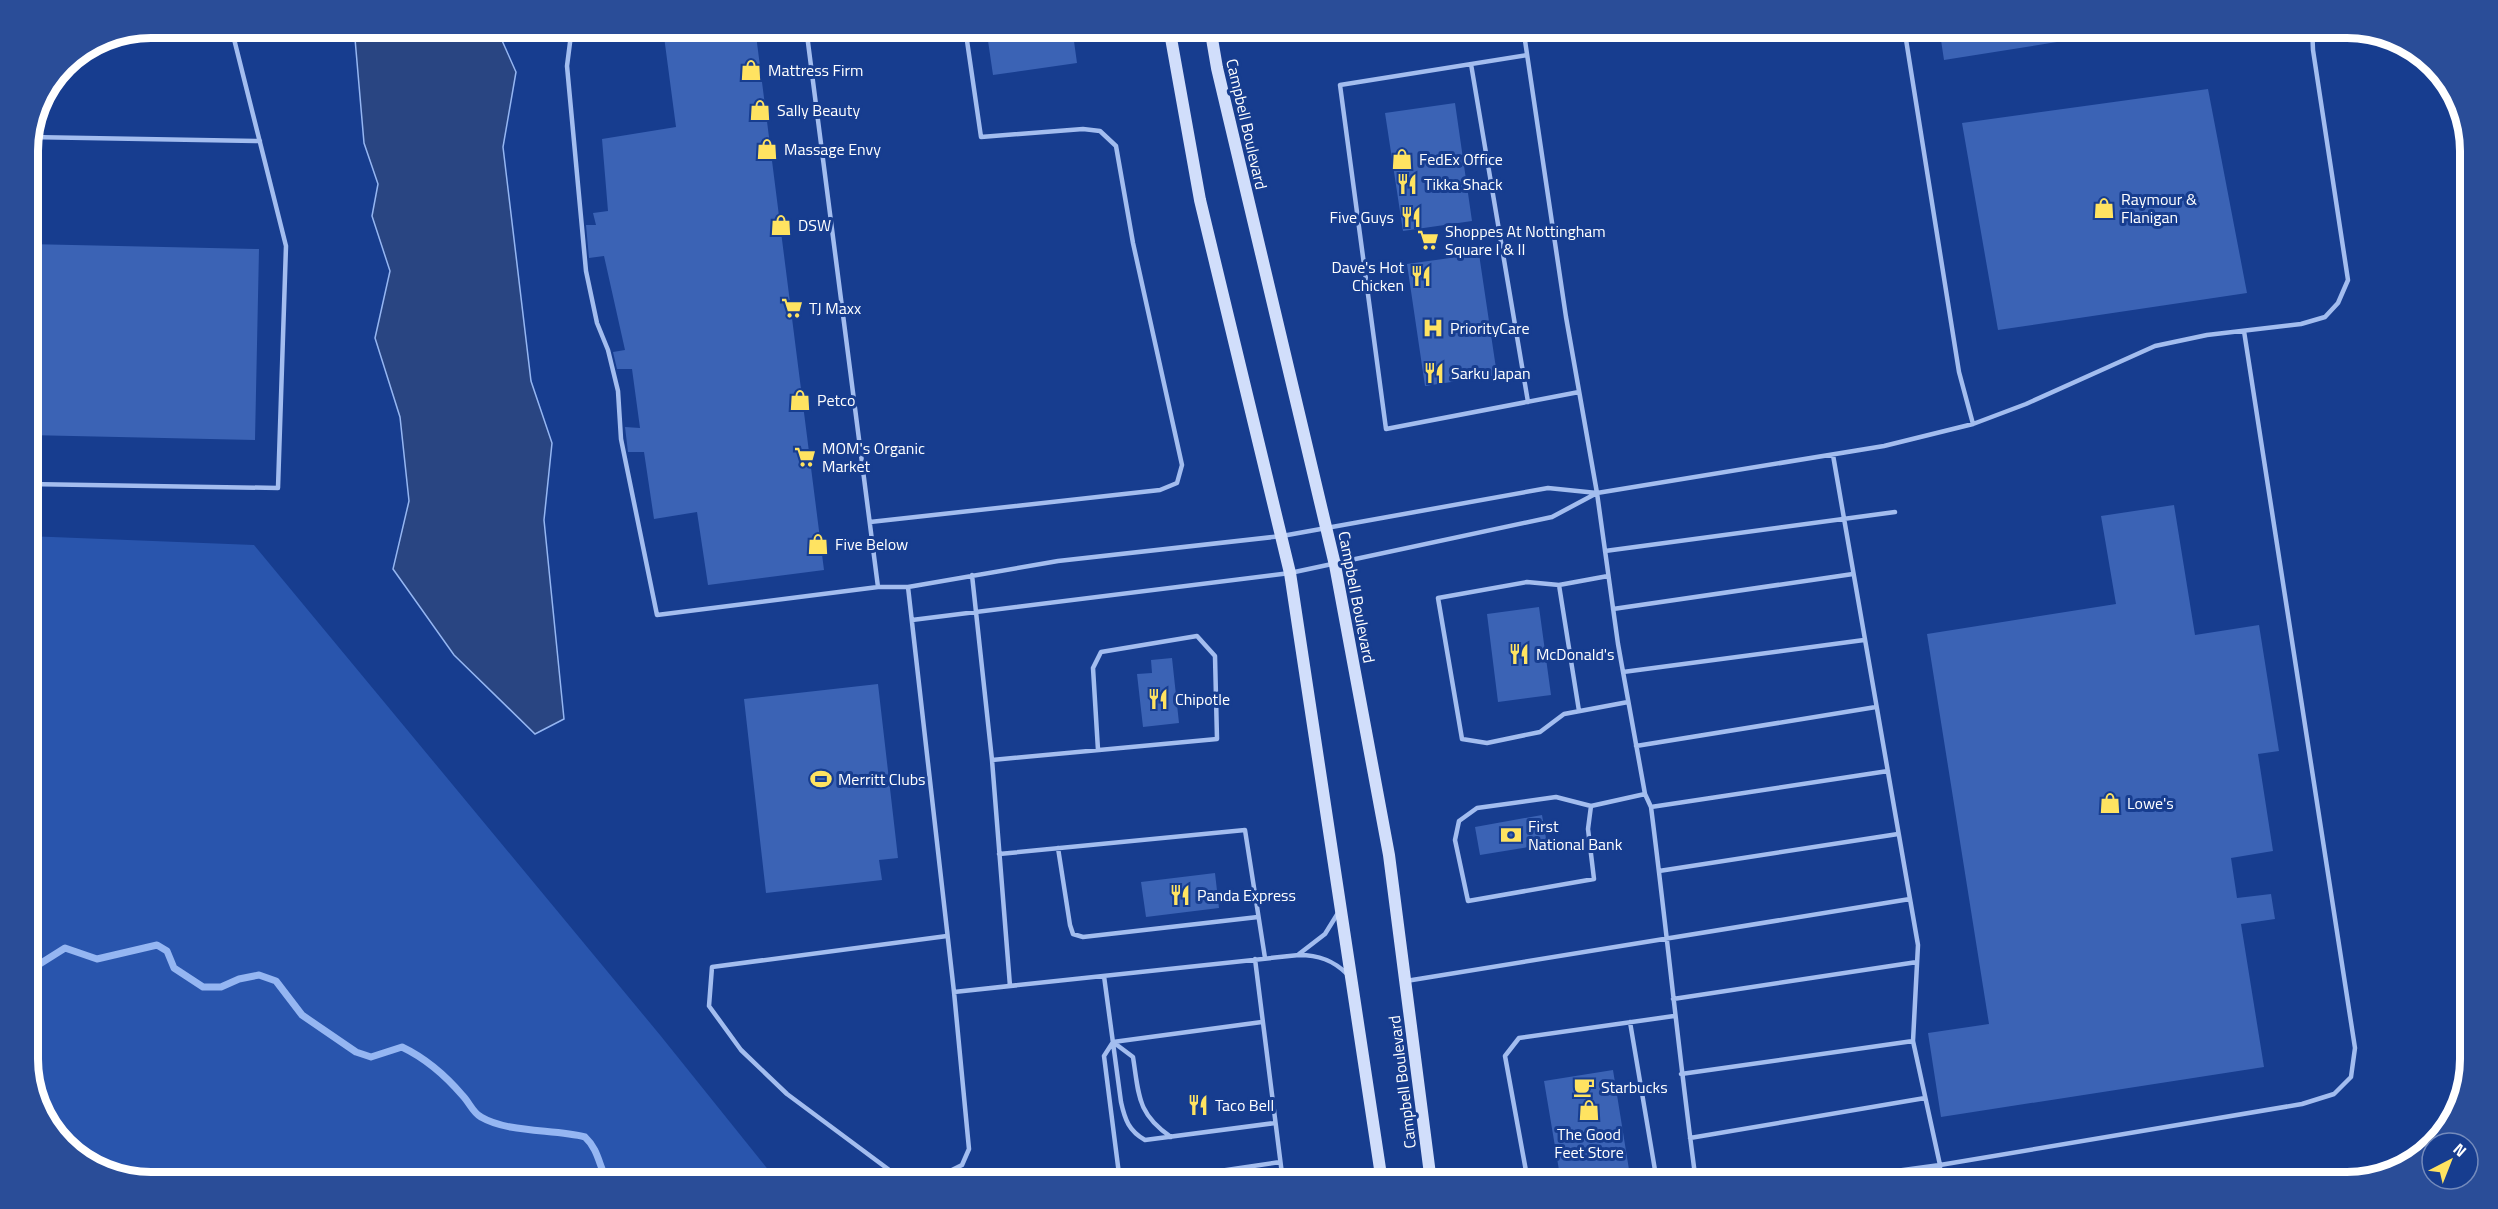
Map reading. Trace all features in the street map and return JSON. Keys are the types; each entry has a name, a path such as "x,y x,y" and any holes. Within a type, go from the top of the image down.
{"main road":[{"name":"Campbell Boulevard","path":"1171,38 1200,200 1290,573 1381,1172"},
{"name":"Campbell Boulevard","path":"1212,38 1216,68 1335,565 1389,855 1430,1172"}],"lane":[{"path":"38,484 278,488 286,246 234,38"},
{"path":"571,38 567,66 586,271 597,323 608,350 618,391 621,439 657,615 878,587 908,587 1058,561 1282,536 1548,488 1597,493 1884,446 1973,424 2026,404 2156,346 2207,335 2301,324 2325,317 2338,303 2348,280 2312,38"},
{"path":"807,38 878,587"},
{"path":"870,522 1160,490 1177,483 1182,465 1133,243 1116,146 1100,131 1083,129 981,137 967,38"},
{"path":"1525,38 1623,672 1645,794 1651,807 1668,939 1674,1016 1695,1172"},
{"path":"1906,38 1959,372 1973,424"},
{"path":"1527,55 1340,85 1386,429 1579,392"},
{"path":"1471,64 1528,402"},
{"path":"39,137 260,141"},
{"path":"1889,1172 2302,1104 2334,1094 2352,1077 2355,1048 2244,330"},
{"path":"1833,455 1918,945 1913,1041 1940,1172"},
{"path":"912,620 1290,573 1335,565 1552,517 1597,493"},
{"path":"1605,551 1895,512"},
{"path":"1613,609 1853,574"},
{"path":"972,575 992,760 1010,986"},
{"path":"1608,576 1559,585 1527,582 1438,598 1462,739 1487,743 1540,732 1564,714 1628,702"},
{"path":"1559,585 1579,711"},
{"path":"908,587 954,992 969,1149 962,1165 948,1172"},
{"path":"992,760 1217,739 1215,656 1197,636 1101,652 1093,669 1098,750"},
{"path":"1623,672 1864,640"},
{"path":"1636,746 1876,707"},
{"path":"1651,807 1888,771"},
{"path":"1592,806 1588,829 1594,879 1468,901 1455,840 1459,821 1477,808 1556,797 1592,806 1645,794"},
{"path":"999,854 1245,830 1264,958"},
{"path":"1659,871 1898,834"},
{"path":"1058,848 1070,925 1073,933 1083,937 1258,917"},
{"path":"1407,981 1910,899"},
{"path":"1299,955 1325,934 1342,905"},
{"path":"892,1172 787,1094 741,1050 709,1006 712,968 947,936"},
{"path":"954,992 1299,955 1313,955 1333,962 1353,980"},
{"path":"1255,959 1281,1172"},
{"path":"1673,999 1917,962"},
{"path":"1104,975 1125,1121 1134,1134 1145,1140 1275,1123"},
{"path":"1526,1172 1505,1056 1519,1038 1674,1016"},
{"path":"1119,1172 1104,1056 1113,1042 1262,1022"},
{"path":"1630,1022 1655,1172"},
{"path":"1681,1074 1913,1041"},
{"path":"1113,1042 1133,1057 1140,1105 1147,1118 1171,1137"},
{"path":"1690,1137 1926,1098"},
{"path":"1212,1172 1280,1162"}],"shaded area":[{"path":"355,38 501,38 516,72 503,147 531,381 552,443 544,520 564,719 535,734 454,655 393,569 409,501 400,417 375,338 390,271 372,216 378,184 364,143"},
{"path":"38,536 254,545 660,1035 770,1172 151,1172 122,1168 101,1160 76,1143 66,1133 49,1108 38,1066"}],"building":[{"path":"664,38 756,38 824,570 708,585 697,512 654,519 644,452 628,452 625,427 640,428 632,369 617,369 613,352 625,350 604,256 589,258 586,225 596,225 593,213 608,211 602,139 676,127"},
{"path":"988,38 1074,38 1077,63 993,75"},
{"path":"1941,38 2082,38 1944,60"},
{"name":"Raymour & Flanigan","path":"2208,89 2247,293 1998,330 1962,123"},
{"path":"1455,103 1472,221 1403,231 1385,113"},
{"path":"38,244 259,249 255,440 38,435"},
{"path":"1479,254 1497,375 1425,386 1407,264"},
{"name":"Lowe's","path":"2174,505 2195,635 2259,625 2279,751 2258,754 2273,851 2231,858 2237,898 2271,894 2275,919 2241,924 2264,1067 1941,1117 1928,1033 1989,1024 1927,634 2116,604 2101,516"},
{"name":"McDonald's","path":"1539,607 1551,695 1498,702 1487,614"},
{"name":"Chipotle","path":"1172,658 1179,723 1143,727 1137,674 1152,673 1151,660"},
{"name":"Merritt Clubs","path":"878,684 898,858 879,860 882,880 766,893 744,699"},
{"name":"First National Bank","path":"1542,815 1547,844 1480,855 1475,827"},
{"name":"Panda Express","path":"1215,873 1219,908 1146,917 1141,882"},
{"path":"1613,1070 1629,1172 1559,1172 1544,1081"}],"waterway":[{"path":"38,965 65,948 97,959 157,945 167,951 174,968 203,987 221,987 239,979 259,975 276,981 302,1015 356,1052 371,1057 402,1047 419,1056 450,1081 481,1117 504,1126 585,1137 593,1147 603,1172"}],"place":[{"name":"Mattress Firm","path":"751,70"},
{"name":"Sally Beauty","path":"760,110"},
{"name":"Massage Envy","path":"767,149"},
{"name":"FedEx Office","path":"1402,159"},
{"name":"Tikka Shack","path":"1407,184"},
{"name":"Raymour & Flanigan","path":"2104,208"},
{"name":"Five Guys","path":"1411,217"},
{"name":"DSW","path":"781,225"},
{"name":"Shoppes At Nottingham Square I & II","path":"1428,240"},
{"name":"Dave's Hot Chicken","path":"1421,276"},
{"name":"TJ Maxx","path":"792,308"},
{"name":"PriorityCare","path":"1433,328"},
{"name":"Sarku Japan","path":"1434,373"},
{"name":"Petco","path":"800,400"},
{"name":"MOM's Organic Market","path":"805,457"},
{"name":"Five Below","path":"818,544"},
{"name":"McDonald's","path":"1519,654"},
{"name":"Chipotle","path":"1158,699"},
{"name":"Merritt Clubs","path":"821,779"},
{"name":"Lowe's","path":"2110,803"},
{"name":"First National Bank","path":"1511,835"},
{"name":"Panda Express","path":"1180,895"},
{"name":"Starbucks","path":"1584,1087"},
{"name":"Taco Bell","path":"1198,1105"},
{"name":"The Good Feet Store","path":"1589,1110"}]}
